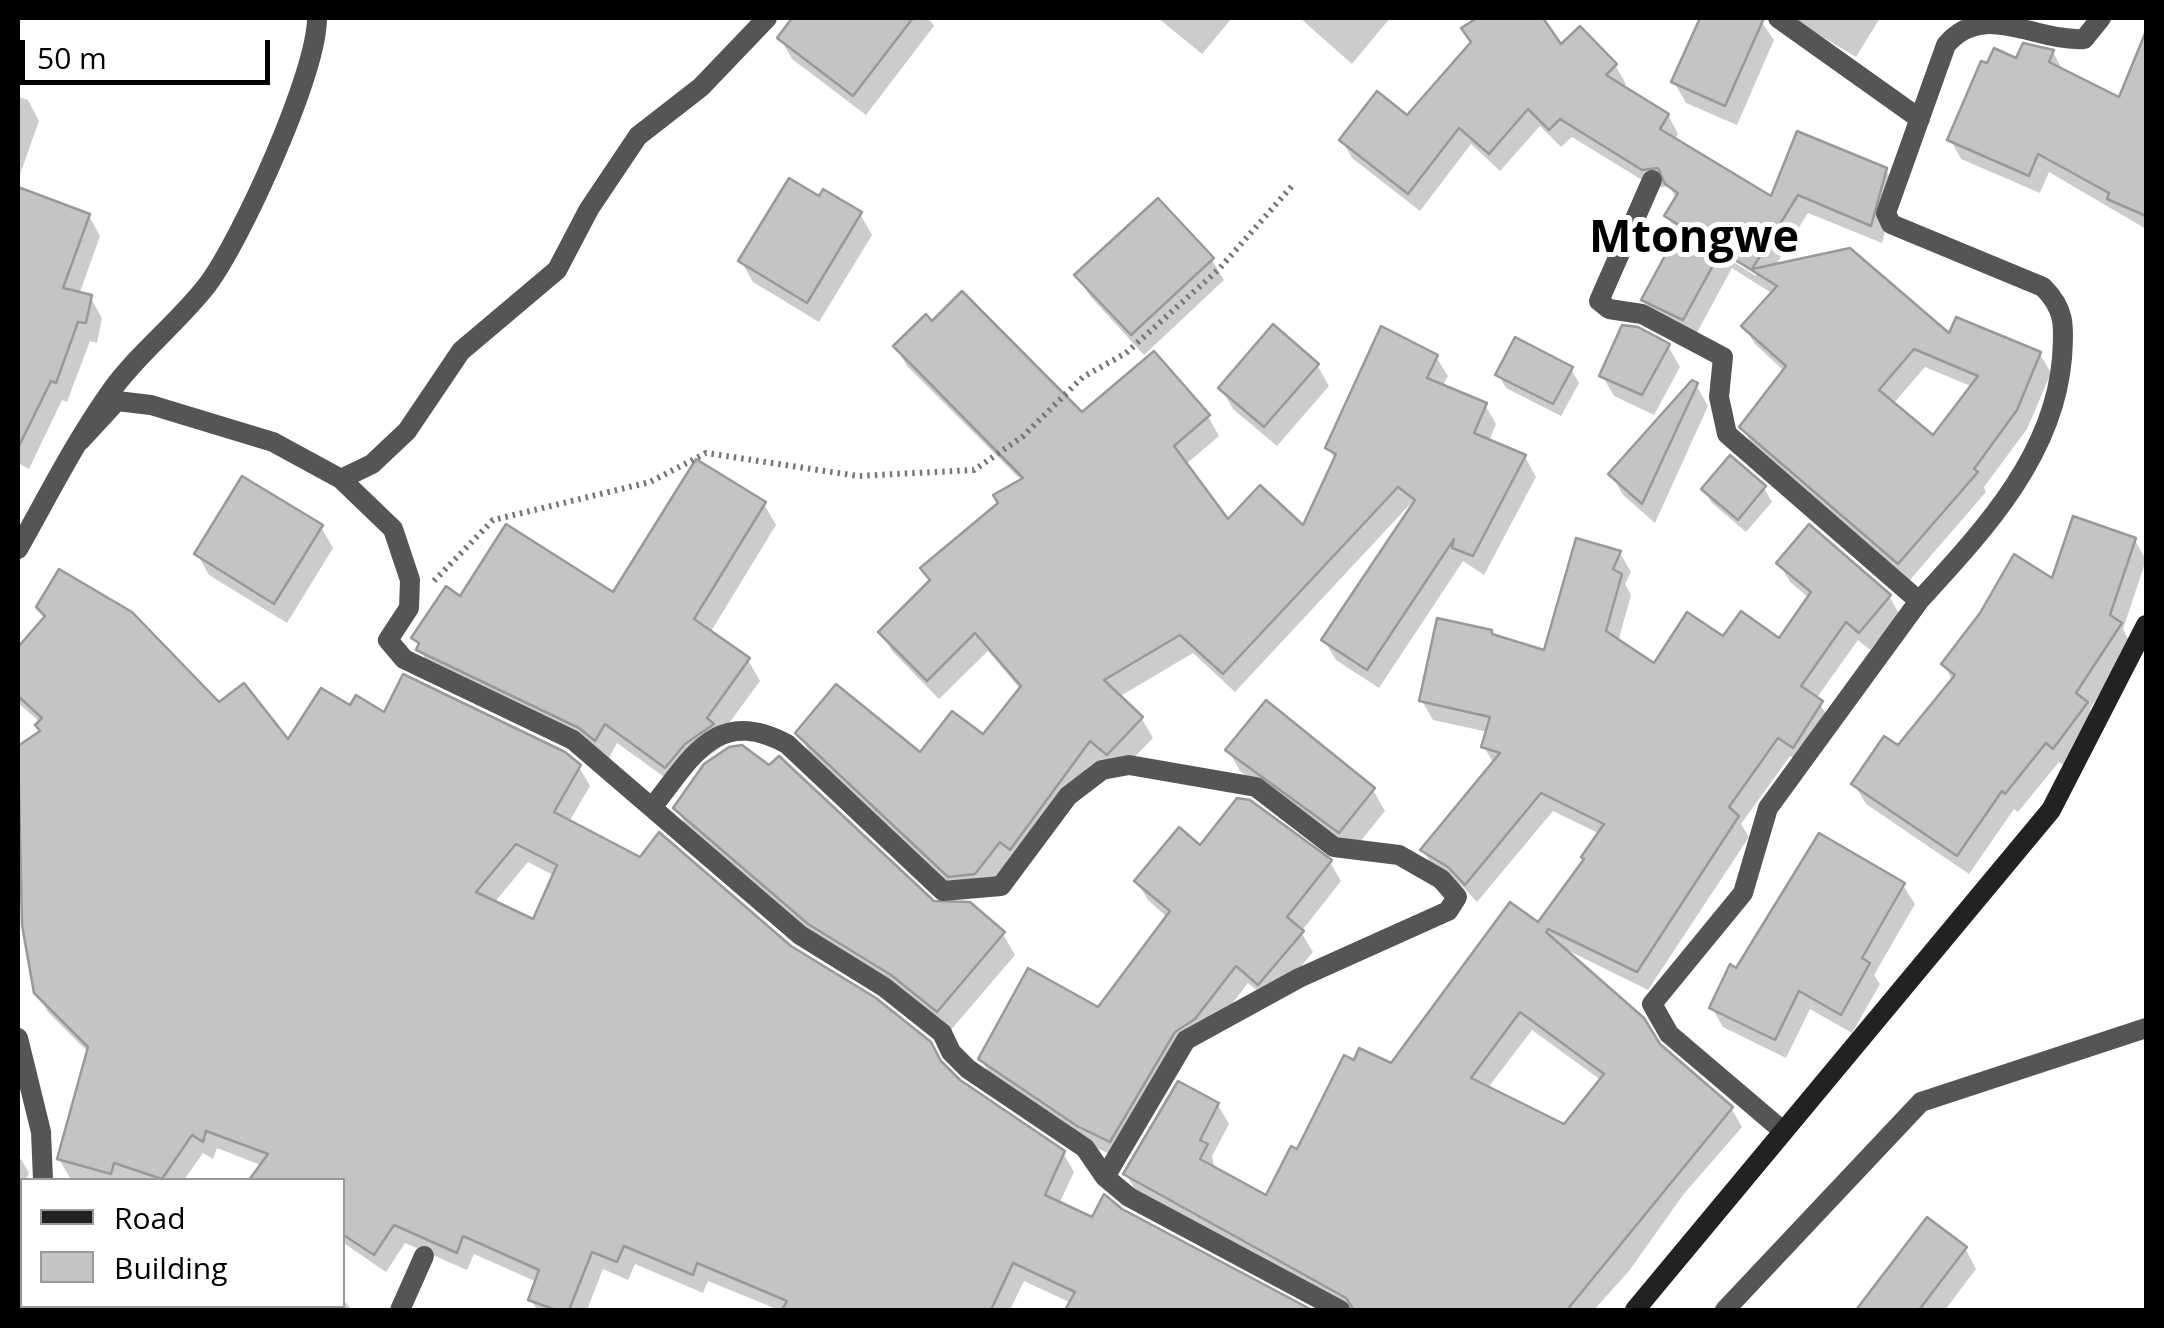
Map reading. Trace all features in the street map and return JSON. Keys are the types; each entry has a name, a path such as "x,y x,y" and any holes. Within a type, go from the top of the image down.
{"street":[{"path":"18,548 120,378 209,282 244,224 293,106 316,36 317,18"},
{"path":"341,479 372,464 406,431 461,352 558,270 589,209 638,136 701,87 767,18"},
{"path":"1778,18 1920,119"},
{"path":"1783,1131 1669,1034 1652,1004 1743,893 1768,808 1919,601 2002,504 2032,458 2057,393 2065,322 2058,304 2043,287 1886,218 1946,45 1957,28 1968,21 2003,19 2075,40 2090,34 2102,18"},
{"path":"1652,180 1599,302 1609,309 1642,314 1723,357 1719,397 1727,434 1919,601"},
{"path":"80,441 116,400 150,405 273,442 341,479 393,529 410,580 409,608 388,640 404,659 572,740 654,805 800,935 884,988 942,1032 951,1052 968,1069 1085,1148 1105,1177 1129,1196 1340,1310"},
{"path":"1635,1310 2051,810 2146,625"},
{"path":"654,805 705,740 746,730 769,734 787,744 943,891 963,892 1001,886 1068,796 1102,770 1129,765 1256,787 1334,847 1399,855 1441,880 1453,892 1457,897 1448,911 1299,978 1186,1040 1105,1177"},
{"path":"1726,1310 1921,1102 2146,1028"},
{"path":"18,1038 41,1132 43,1178"},
{"path":"400,1310 424,1256"}],"path":[{"path":"409,608 493,520 650,482 706,453 858,476 974,470 1022,436 1083,377 1126,352 1219,270 1292,186"}],"building":[{"path":"792,18 913,18 853,96 777,38"},
{"path":"1477,18 1543,18 1561,44 1580,26 1617,64 1606,75 1669,114 1660,129 1771,196 1797,131 1887,168 1871,226 1798,195 1752,269 1850,248 1949,333 1956,317 2041,352 2017,410 1974,469 1978,472 1898,564 1739,427 1786,366 1741,326 1777,286 1721,251 1683,320 1641,300 1681,226 1664,216 1678,193 1665,184 1658,168 1642,170 1560,119 1549,130 1528,109 1489,154 1459,128 1408,194 1339,140 1377,91 1407,115 1471,42 1461,28","holes":["1914,349 1978,376 1933,435 1879,390"]},
{"path":"1700,18 1764,18 1725,106 1671,82"},
{"path":"2146,31 2146,216 2107,199 2109,193 2038,154 2029,176 1947,140 1981,61 1987,63 1994,48 2016,58 2023,43 2054,50 2049,62 2119,97"},
{"path":"789,178 819,196 823,189 862,212 807,303 738,261"},
{"path":"18,187 90,214 63,288 92,295 86,323 78,322 56,383 51,381 18,448"},
{"path":"1158,198 1214,258 1131,335 1074,275"},
{"path":"962,291 1082,412 1154,351 1210,415 1174,446 1228,519 1260,485 1303,525 1336,454 1325,448 1381,326 1438,355 1427,378 1487,403 1474,433 1526,455 1473,556 1452,548 1454,539 1367,670 1321,640 1415,500 1398,487 1223,674 1180,635 1104,680 1143,717 1107,755 1090,741 1010,850 1000,842 975,874 948,877 795,733 836,684 920,752 952,711 983,734 1021,686 975,633 927,681 878,632 930,580 920,568 998,503 993,495 1023,478 893,346 926,314 932,321"},
{"path":"1273,324 1319,364 1264,427 1218,388"},
{"path":"1622,325 1638,327 1670,344 1642,395 1599,376"},
{"path":"1515,337 1573,367 1553,404 1495,375"},
{"path":"1692,380 1698,383 1642,504 1608,474"},
{"path":"1730,455 1766,486 1738,520 1701,489"},
{"path":"696,459 766,502 694,619 750,658 707,718 714,724 685,744 665,768 605,724 595,741 579,728 416,650 419,643 411,638 446,586 460,596 506,524 613,592"},
{"path":"242,476 323,525 274,604 194,554"},
{"path":"2073,516 2136,538 2110,615 2122,623 2076,693 2088,702 2053,749 2046,743 2005,794 2002,791 1957,856 1851,784 1884,736 1898,745 1955,675 1941,664 1980,613 2014,554 2052,578"},
{"path":"1809,524 1891,595 1859,633 1846,622 1801,686 1823,701 1793,748 1778,738 1729,807 1739,816 1637,972 1548,929 1546,932 1644,1018 1660,1044 1733,1107 1567,1310 1354,1310 1346,1298 1123,1174 1178,1081 1219,1103 1200,1140 1208,1144 1200,1159 1266,1195 1291,1146 1297,1149 1344,1055 1354,1060 1359,1048 1391,1063 1510,902 1538,922 1604,824 1541,793 1465,885 1448,867 1420,850 1500,753 1481,747 1490,717 1419,701 1437,618 1492,630 1492,634 1544,650 1576,538 1621,551 1613,569 1622,574 1606,631 1654,663 1687,612 1723,636 1741,611 1779,638 1811,592 1776,563","holes":["1520,1012 1604,1074 1564,1124 1471,1078"]},
{"path":"59,569 132,612 219,702 244,683 288,739 321,688 350,705 356,695 384,712 403,674 565,752 581,765 554,812 640,857 659,832 791,946 876,998 931,1042 941,1061 960,1080 1065,1151 1045,1195 1092,1217 1104,1194 1122,1209 1312,1310 1065,1310 1075,1292 1013,1263 991,1310 782,1310 787,1301 697,1263 693,1275 624,1246 617,1262 592,1252 569,1310 556,1310 528,1300 539,1270 463,1236 457,1253 394,1225 374,1255 345,1236 345,1178 250,1178 268,1154 206,1131 203,1142 192,1135 163,1178 114,1163 111,1174 57,1159 88,1047 34,993 22,925 18,746 40,731 35,725 42,718 18,696 18,647 45,616 36,607","holes":["516,844 557,865 533,919 476,892"]},
{"path":"1266,700 1375,788 1339,833 1225,750"},
{"path":"742,745 769,765 779,756 934,901 970,902 1005,932 937,1012 891,975 808,924 673,808 704,764 729,747"},
{"path":"1237,798 1250,800 1332,860 1287,917 1304,931 1258,985 1236,966 1195,1019 1175,1032 1110,1142 1077,1126 978,1059 1028,968 1098,1007 1170,911 1134,881 1179,827 1200,845"},
{"path":"1819,833 1905,883 1862,958 1870,963 1841,1015 1799,991 1775,1040 1709,1008 1730,964 1736,968"},
{"path":"1927,1217 1967,1247 1919,1310 1856,1310"}],"district":[{"name":"Mtongwe","path":"1694,239"}]}
